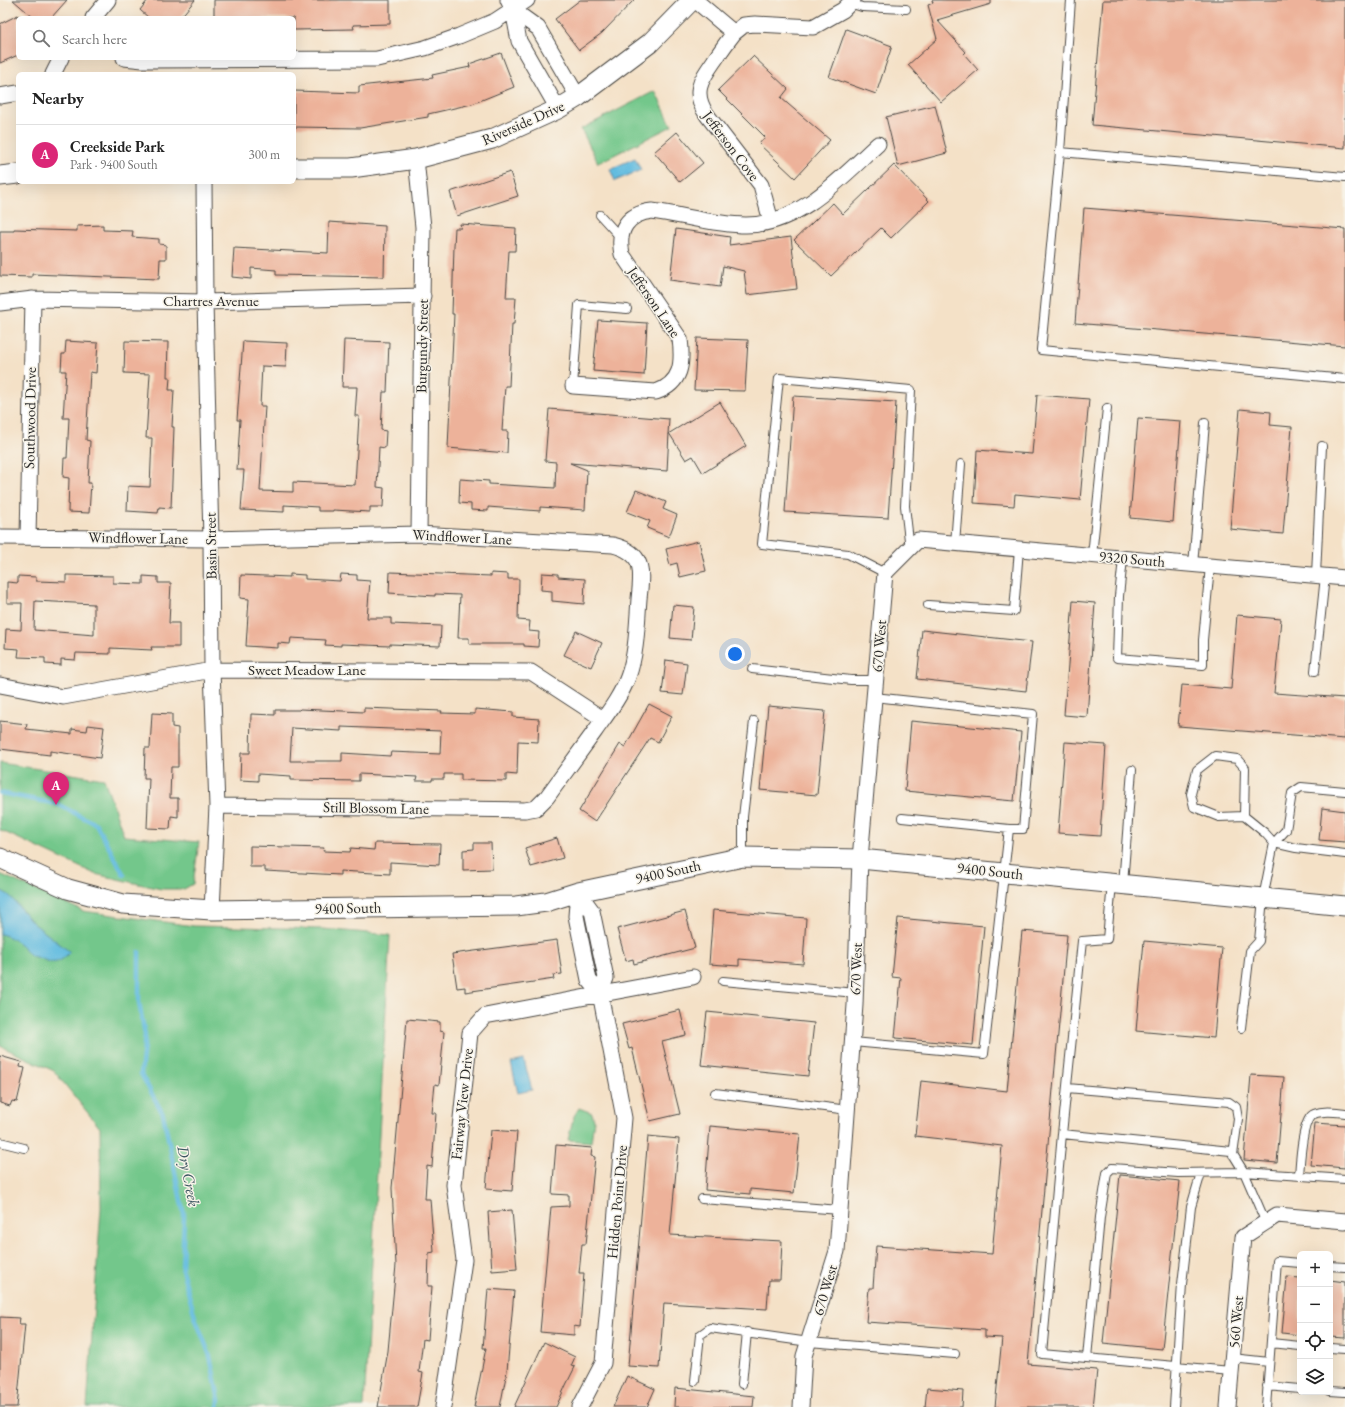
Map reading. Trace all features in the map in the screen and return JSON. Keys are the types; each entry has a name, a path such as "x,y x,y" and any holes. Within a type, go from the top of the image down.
{"street":[{"path":"95,16 108,0"},
{"path":"296,59 377,59 425,48 495,21 511,5 527,0"},
{"path":"694,0 734,33 744,24 813,27 843,10 851,2"},
{"name":"Riverside Drive","path":"296,168 351,168 416,159 492,139 558,109 578,97 650,43 694,0"},
{"path":"511,5 538,28 578,97"},
{"path":"511,5 519,41 558,109"},
{"name":"Jefferson Cove","path":"734,33 703,78 699,86 699,96 701,106 707,115 761,185 771,221"},
{"path":"54,72 60,60"},
{"path":"0,96 16,93"},
{"path":"620,238 625,227 632,218 641,213 652,211 733,224 747,225 771,221 801,208 822,196 878,144"},
{"name":"Burgundy Street","path":"416,159 423,227 419,534"},
{"path":"0,176 16,174"},
{"name":"Basin Street","path":"204,184 212,670 217,806 212,910"},
{"name":"Jefferson Lane","path":"573,386 656,392 665,389 673,382 679,373 682,350 680,339 626,262 622,254 620,238"},
{"name":"Chartres Avenue","path":"0,303 33,300 205,302 423,296"},
{"name":"Southwood Drive","path":"28,537 33,300"},
{"name":"Windflower Lane","path":"0,537 211,539 419,534 613,544 627,548 636,557 640,567 641,580 634,655 628,677 619,695 603,720 547,798 536,808"},
{"path":"885,573 914,544"},
{"name":"9320 South","path":"914,544 955,544 1019,549 1345,578"},
{"name":"670 West","path":"801,1407 804,1356 837,1251 856,992 860,859 885,573"},
{"name":"Sweet Meadow Lane","path":"0,685 63,697 212,670 531,672 603,720"},
{"name":"Still Blossom Lane","path":"217,806 525,810 536,808"},
{"name":"9400 South","path":"0,858 68,889 124,904 212,910 516,906 546,902 578,892 743,857 860,859 1345,906"},
{"name":"Hidden Point Drive","path":"578,892 576,916 589,980 600,994 624,1118 603,1363 580,1407"},
{"name":"Fairway View Drive","path":"444,1407 464,1260 454,1185 470,1033 485,1016 693,977"},
{"path":"1266,1223 1277,1215 1345,1221"},
{"name":"560 West","path":"1228,1407 1243,1237 1266,1223"}],"lane":[{"path":"1071,0 1060,152 1041,350 1345,379"},
{"path":"851,2 862,7 906,9"},
{"path":"1060,152 1345,177"},
{"path":"600,215 620,238"},
{"path":"573,386 579,305 627,309"},
{"path":"885,573 848,554 762,544 779,378 911,390 905,506 914,544"},
{"path":"1092,556 1107,408"},
{"path":"1193,565 1205,423"},
{"path":"1315,671 1320,576 1322,446"},
{"path":"955,544 961,464"},
{"path":"928,605 1014,611 1019,549"},
{"path":"1123,559 1119,596 1116,658 1203,665 1203,640 1210,566"},
{"path":"752,669 851,680 876,680"},
{"path":"874,697 1033,714 1023,829 1009,829 902,818"},
{"path":"743,857 743,817 754,721"},
{"path":"1244,816 1245,768 1237,759 1215,756 1197,770 1191,794 1194,807 1219,817 1244,816 1265,833 1274,843 1296,848 1345,854"},
{"path":"1132,770 1118,884 1107,939 1082,941 1062,1134 1042,1354 1178,1366 1232,1365 1269,1362"},
{"path":"1241,1028 1250,951 1259,941 1263,898 1274,843 1286,830 1292,793 1301,787 1345,791"},
{"path":"853,1042 984,1054 1009,829"},
{"path":"723,981 856,992"},
{"path":"1067,1088 1229,1102 1236,1107 1238,1119 1234,1155"},
{"path":"715,1093 848,1110"},
{"path":"1299,1176 1306,1122 1312,1114 1324,1111 1345,1113"},
{"path":"1062,1134 1231,1150 1244,1172 1266,1223"},
{"path":"0,1142 24,1148"},
{"path":"1087,1358 1100,1217 1106,1173 1112,1168 1201,1172 1244,1172 1345,1179"},
{"path":"1174,1407 1178,1366 1182,1284 1191,1207 1201,1172"},
{"path":"702,1199 840,1210"},
{"path":"1266,1407 1277,1261 1297,1263"},
{"path":"1333,1266 1345,1267"},
{"path":"695,1381 700,1335 704,1330 710,1328 747,1332 809,1342 955,1354"},
{"path":"742,1384 747,1332"},
{"path":"1271,1343 1297,1346"},
{"path":"1333,1348 1345,1349"},
{"path":"1267,1386 1297,1389"},
{"path":"1333,1391 1345,1392"}],"green space":[{"path":"655,91 672,126 598,163 581,129"},
{"path":"0,763 104,779 124,836 199,842 193,884 184,889 161,889 95,874 0,830"},
{"path":"0,874 83,911 194,926 323,929 390,935 364,1407 87,1407 101,1208 100,1128 54,1071 0,1046"},
{"path":"579,1108 592,1113 594,1120 591,1142 568,1140 574,1116"}],"water":[{"path":"635,158 641,170 615,181 610,169"},
{"path":"0,890 9,895 33,923 70,952 60,961 48,961 31,956 18,942 10,937 0,934"},
{"path":"524,1060 532,1090 518,1093 511,1063"}],"building":[{"path":"13,0 67,0 53,16 32,16"},
{"path":"148,0 195,0 182,16 147,16 140,10"},
{"path":"214,0 390,0 390,24 353,25 354,29 296,30 296,16 214,16"},
{"path":"580,0 634,0 602,33 579,50 555,19"},
{"path":"932,0 991,0 991,4 937,20 966,52 964,54 978,70 941,102 908,65 937,39 928,5 933,3"},
{"path":"1103,0 1345,0 1345,148 1092,125"},
{"path":"16,16 16,56 0,63 0,24"},
{"path":"846,29 892,46 876,94 829,77"},
{"path":"501,53 514,87 472,104 428,114 428,117 360,128 296,127 296,91 359,93 359,86 433,78 432,75 470,67 469,64"},
{"path":"753,56 788,89 781,98 830,140 795,178 759,144 765,137 718,90"},
{"path":"935,105 947,153 898,166 886,117"},
{"path":"677,132 703,163 680,182 654,152"},
{"path":"894,165 929,201 891,238 881,228 831,276 794,240 833,203 843,214"},
{"path":"510,172 518,196 457,216 450,192"},
{"path":"1084,208 1345,229 1345,346 1075,323"},
{"path":"329,222 385,226 384,277 276,275 276,270 251,268 251,279 232,277 234,248 328,253"},
{"path":"460,224 516,228 515,251 509,251 506,298 516,298 514,324 512,324 509,386 505,386 502,431 508,431 507,453 448,448 454,314 452,314 454,246 455,228 461,228"},
{"path":"103,225 103,230 133,231 132,237 159,239 159,244 166,245 166,259 160,259 159,279 32,274 32,277 0,276 0,231 14,231 14,229 77,231 77,226"},
{"path":"676,229 730,237 729,245 791,237 797,289 747,295 744,271 723,266 720,287 670,280"},
{"path":"598,320 647,323 644,375 593,371"},
{"path":"697,338 748,340 745,391 694,390"},
{"path":"344,340 389,342 387,392 383,392 381,430 386,431 385,448 379,447 377,487 384,488 383,507 370,507 370,512 333,510 318,511 318,507 284,505 284,512 241,510 244,470 237,470 240,420 237,420 243,341 287,343 286,367 262,366 260,406 265,406 260,491 293,492 293,482 355,485 359,416 355,416 357,387 342,387"},
{"path":"66,341 98,343 96,373 90,372 86,440 90,441 88,483 91,483 89,513 68,512 69,478 63,477 64,458 67,458 69,418 63,418 66,371 61,371 62,354 65,354"},
{"path":"125,341 168,342 167,377 170,377 169,390 174,390 171,508 159,507 158,513 127,511 128,486 150,487 152,438 146,438 150,374 124,373"},
{"path":"1037,395 1089,399 1080,500 1015,494 1014,506 974,503 977,450 1032,454"},
{"path":"793,396 896,402 888,518 785,512"},
{"path":"720,402 746,446 703,473 693,456 686,460 669,433"},
{"path":"549,409 669,419 668,434 669,433 667,471 570,463 587,470 585,510 540,507 540,511 488,507 488,511 471,510 471,504 459,503 460,479 489,481 489,484 555,488 556,462 545,461"},
{"path":"1240,409 1271,412 1270,425 1292,427 1283,534 1230,529"},
{"path":"1138,418 1181,421 1173,522 1130,518"},
{"path":"636,490 666,502 663,509 677,515 669,537 647,528 650,521 627,512"},
{"path":"699,541 706,571 680,577 677,563 670,565 666,549"},
{"path":"390,572 491,576 491,573 508,574 508,579 519,579 518,620 530,621 529,631 539,632 538,647 524,646 524,644 469,644 469,638 458,638 460,595 435,594 435,596 389,593"},
{"path":"542,573 558,574 558,577 585,579 584,604 552,601 552,591 541,590"},
{"path":"290,574 305,575 305,579 340,581 341,574 357,575 357,580 370,581 367,618 391,618 391,624 441,626 440,646 341,644 341,646 325,645 326,640 291,638 290,644 278,643 278,648 246,646 249,599 240,598 241,575 290,577"},
{"path":"66,575 113,576 113,583 143,584 143,576 158,577 158,583 171,583 169,623 179,623 179,647 151,647 152,650 110,648 110,654 76,653 75,660 61,659 61,665 45,664 45,658 18,657 19,649 5,648 6,629 21,630 22,603 7,603 7,582 18,583 18,576 36,577 36,581 66,582","holes":["35,601 94,604 94,635 34,630"]},
{"path":"1073,601 1095,603 1087,717 1064,715"},
{"path":"673,605 694,607 691,640 670,638"},
{"path":"1237,615 1281,619 1274,693 1345,698 1345,739 1178,726 1182,685 1231,689"},
{"path":"922,630 1032,642 1026,691 917,679"},
{"path":"576,631 602,643 591,667 564,655"},
{"path":"666,660 687,663 683,695 662,693"},
{"path":"649,704 672,716 658,742 650,738 595,822 579,811 620,744 625,747"},
{"path":"768,706 825,711 817,795 760,790"},
{"path":"364,708 442,711 441,713 475,714 475,709 513,712 513,717 539,719 538,742 518,741 517,775 506,774 506,781 461,780 461,774 444,774 444,779 432,779 432,781 416,781 417,777 359,774 359,781 291,780 291,776 258,774 258,781 240,780 241,753 250,753 251,714 275,715 275,710 300,709 364,712","holes":["341,727 441,731 440,754 391,752 390,756 342,753 342,761 290,761 292,728 341,731"]},
{"path":"152,713 172,714 172,727 178,728 178,767 171,767 170,798 178,798 178,817 171,816 170,829 147,828 149,778 144,778 145,748 150,748"},
{"path":"0,721 27,724 26,729 72,734 72,729 87,731 88,725 104,727 100,758 50,751 50,755 0,749"},
{"path":"911,721 1021,732 1014,801 905,791"},
{"path":"1065,742 1106,745 1100,836 1058,833"},
{"path":"1322,808 1345,811 1345,842 1319,840"},
{"path":"557,838 563,858 531,867 525,848"},
{"path":"375,843 440,844 439,865 390,862 390,874 340,871 340,875 265,871 265,867 250,867 250,846 324,848 323,851 350,852 351,848 374,850"},
{"path":"474,843 491,843 492,869 463,870 463,850 474,849"},
{"path":"713,910 806,918 803,964 739,959 739,966 709,964"},
{"path":"685,911 695,948 634,964 633,959 626,961 617,929"},
{"path":"898,918 984,926 973,1045 895,1038 901,978 892,977"},
{"path":"1022,931 1067,935 1028,1364 1097,1370 1093,1407 995,1407 1002,1338 985,1337 985,1330 866,1322 869,1288 873,1288 876,1246 992,1254 1002,1146 915,1136 921,1081 1007,1091"},
{"path":"557,940 562,974 553,975 554,979 465,992 465,987 457,988 452,954"},
{"path":"1144,941 1222,948 1214,1038 1136,1031"},
{"path":"680,1010 686,1035 662,1041 680,1114 650,1121 632,1048 629,1049 622,1024"},
{"path":"707,1012 814,1023 808,1076 701,1065"},
{"path":"407,1019 440,1022 440,1031 444,1032 439,1085 435,1084 432,1113 436,1113 432,1167 427,1166 425,1199 430,1199 434,1252 429,1253 428,1286 432,1286 428,1340 423,1339 419,1372 423,1373 417,1407 378,1407 388,1351 396,1265 392,1188"},
{"path":"0,1056 21,1062 20,1067 25,1068 17,1102 12,1101 10,1106 0,1103"},
{"path":"1251,1075 1284,1077 1277,1163 1244,1160"},
{"path":"1315,1123 1345,1125 1345,1168 1311,1165"},
{"path":"710,1126 800,1134 794,1193 750,1189 750,1194 705,1190"},
{"path":"491,1130 517,1132 512,1191 486,1189"},
{"path":"648,1136 679,1139 670,1235 782,1241 780,1280 769,1280 767,1309 664,1303 659,1368 628,1366"},
{"path":"556,1145 592,1148 591,1156 595,1157 586,1244 582,1244 579,1273 584,1273 580,1327 574,1326 574,1335 540,1332 551,1207 569,1206 569,1195 552,1194"},
{"path":"1120,1175 1180,1181 1162,1349 1103,1343"},
{"path":"512,1210 517,1269 492,1271 488,1212"},
{"path":"1287,1277 1297,1278 1297,1335 1282,1333"},
{"path":"1333,1280 1345,1282 1345,1338 1333,1337"},
{"path":"488,1289 514,1291 507,1371 500,1407 474,1407 486,1348 483,1348"},
{"path":"0,1317 20,1318 19,1324 25,1324 17,1407 0,1407"},
{"path":"544,1342 575,1357 571,1366 575,1367 556,1407 514,1407"},
{"path":"627,1376 655,1389 647,1407 613,1407"},
{"path":"675,1388 754,1396 753,1407 674,1407"},
{"path":"927,1388 963,1391 962,1407 925,1407"}],"waterway":[{"name":"Dry Creek","path":"0,793 57,804 96,824 124,875"},
{"name":"Dry Creek","path":"139,952 139,1003 145,1035 141,1074 163,1114 184,1215 182,1270 195,1317 210,1356 219,1400 218,1407"}],"place":[{"name":"Creekside Park","path":"56,805"}]}
